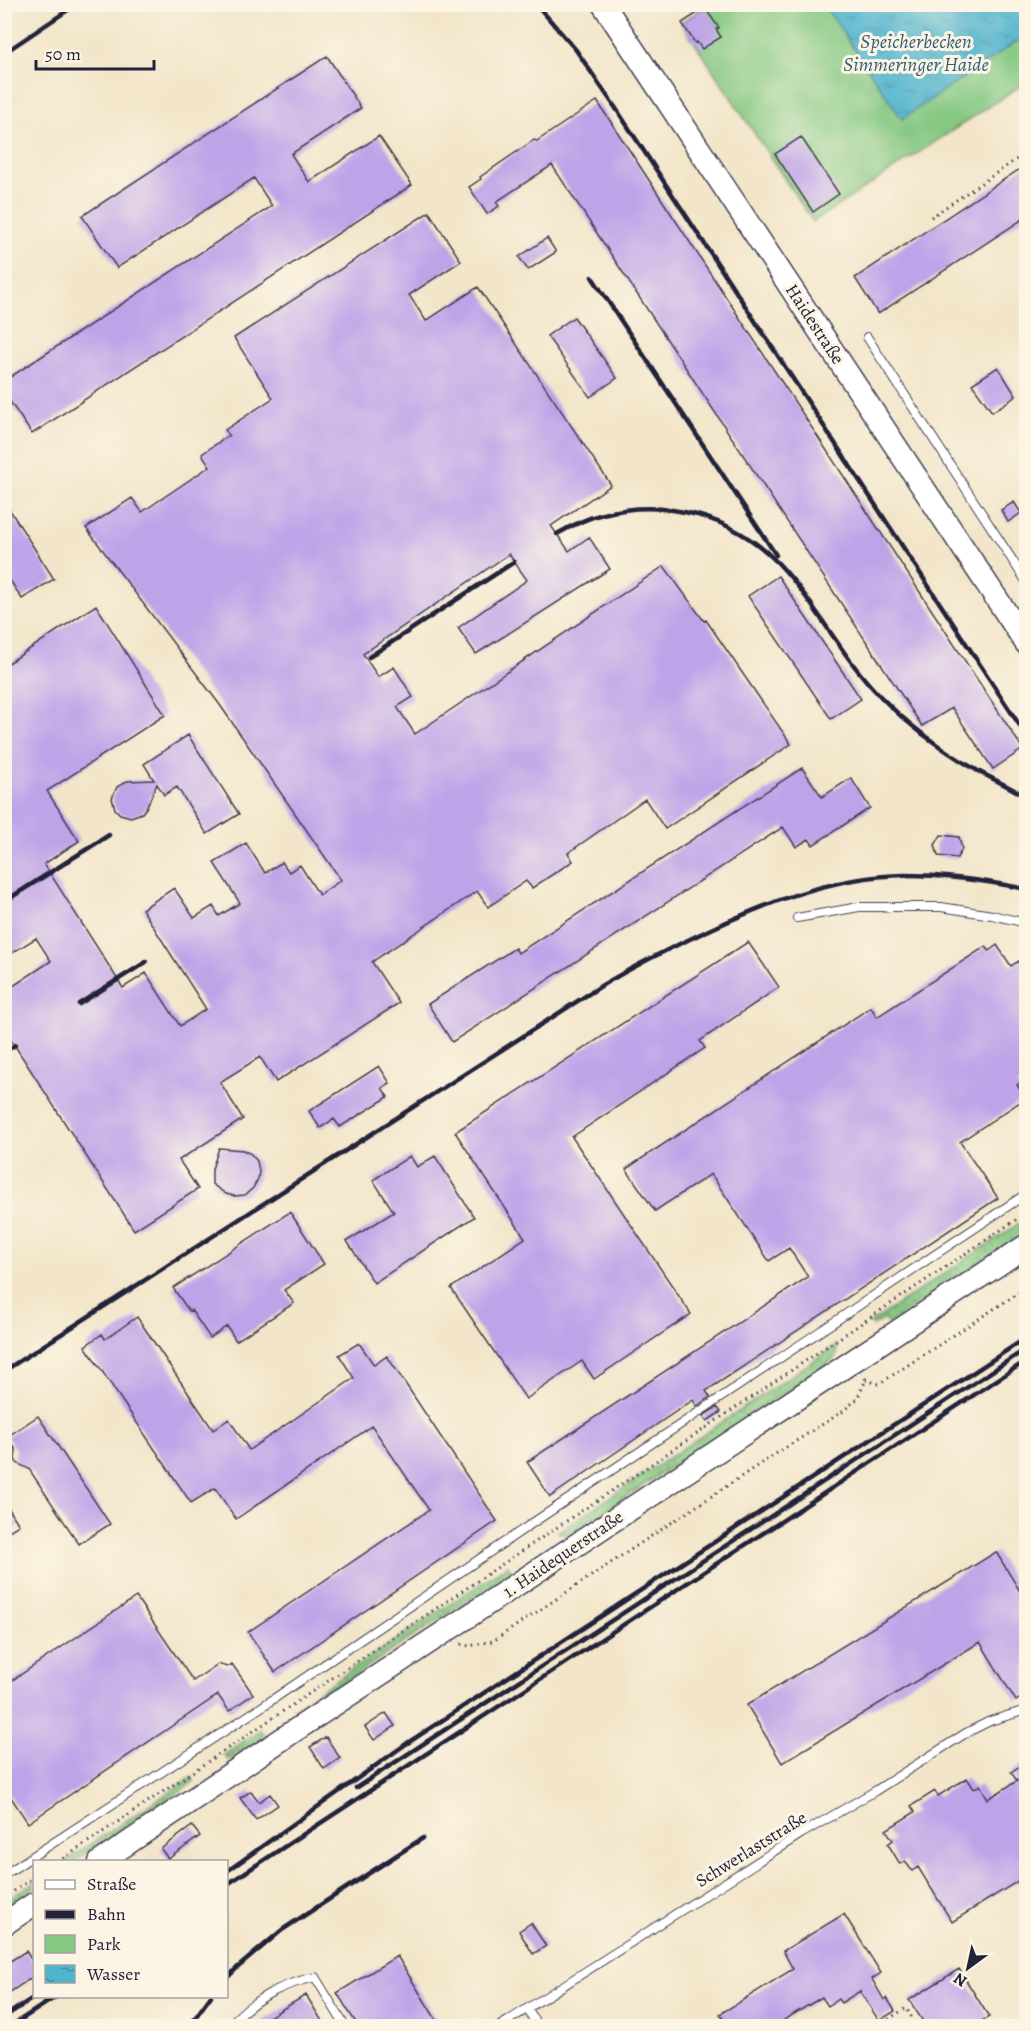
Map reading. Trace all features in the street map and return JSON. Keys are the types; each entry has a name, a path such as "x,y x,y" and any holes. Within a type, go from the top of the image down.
{"main road":[{"name":"Haidestraße","path":"603,4 1026,643"},
{"name":"1. Haidequerstraße","path":"103,1860 1026,1246"},
{"path":"4,1924 33,1905"}],"lane":[{"path":"867,338 1026,581"},
{"path":"797,918 859,907 942,907 1026,923"},
{"path":"4,1875 269,1702 1026,1194"},
{"name":"Schwerlaststraße","path":"500,2026 801,1834 875,1791 966,1733 990,1720 1026,1710"},
{"path":"229,2026 268,1992 315,1977 345,2026"},
{"path":"527,2009 538,2026"}],"path":[{"path":"931,217 1026,153"},
{"path":"61,1860 1026,1212"},
{"path":"855,1359 866,1380 879,1384 1026,1288"},
{"path":"433,1639 469,1646 493,1641 842,1412 857,1399 866,1380"},
{"path":"4,1898 33,1878"},
{"path":"872,2026 881,2024 906,2008 917,2026"}],"green space":[{"path":"708,5 1026,5 1026,82 813,222 681,22"},
{"path":"1026,1219 1026,1232 888,1324 884,1319 873,1326 870,1323"},
{"path":"837,1345 837,1355 832,1361 572,1532 567,1534 558,1532"},
{"path":"508,1565 512,1572 300,1711 293,1709"},
{"path":"260,1730 264,1735 228,1760 224,1755"},
{"path":"192,1777 194,1781 189,1785 76,1860 67,1860"},
{"path":"33,1883 33,1889 5,1908 5,1902"}],"water":[{"name":"Speicherbecken Simmeringer Haide","path":"824,5 1026,5 1026,35 902,119"}],"building":[{"path":"705,8 719,28 716,29 721,37 702,49 697,42 695,43 682,23"},
{"path":"327,56 361,108 291,154 309,182 379,136 412,185 32,434 4,393 4,381 272,206 254,178 117,268 82,216"},
{"path":"597,101 1023,749 993,769 952,708 922,726 552,165 496,202 499,206 487,214 469,187 534,140 537,141"},
{"path":"801,137 839,194 813,212 775,154"},
{"path":"1026,165 1026,217 878,314 855,278"},
{"path":"429,212 461,261 409,295 426,321 478,287 611,485 551,526 569,551 589,537 610,569 476,654 458,628 527,580 509,554 363,654 378,677 394,667 413,697 397,707 415,734 664,566 704,621 706,620 791,744 665,829 645,799 568,853 573,861 532,888 526,881 488,907 477,891 372,962 399,1003 276,1082 260,1057 220,1082 243,1119 179,1160 198,1189 134,1230 4,1029 4,992 51,961 36,938 4,958 4,666 96,605 165,715 47,791 79,841 44,864 123,988 146,973 180,1026 206,1009 142,909 174,888 194,918 213,906 219,916 240,903 214,863 246,843 265,873 282,862 289,872 300,865 319,895 341,880 220,705 86,528 132,498 142,512 210,466 202,454 229,435 225,430 273,398 234,338"},
{"path":"547,238 556,252 528,270 519,257"},
{"path":"574,317 617,378 590,397 547,336"},
{"path":"998,367 1016,396 992,412 972,384"},
{"path":"4,501 54,579 22,599 4,571"},
{"path":"1014,502 1021,513 1008,522 1001,510"},
{"path":"778,576 861,699 831,719 748,596"},
{"path":"188,735 239,814 207,834 177,787 164,795 157,784 142,813 131,817 120,814 115,809 112,798 117,787 127,781 154,780 144,764"},
{"path":"802,768 822,797 851,778 870,808 813,845 809,839 796,847 783,827 452,1042 428,1004 515,948 518,953"},
{"path":"941,835 959,837 962,849 957,858 938,856 935,845"},
{"path":"748,942 779,987 700,1041 705,1048 572,1137 691,1314 594,1379 582,1361 526,1399 451,1288 525,1238 455,1132"},
{"path":"997,945 1011,966 1022,959 1026,966 1026,1079 1017,1085 1026,1098 960,1142 998,1198 706,1391 710,1397 697,1406 693,1400 550,1497 527,1462 808,1277 789,1248 769,1261 711,1174 655,1211 626,1169 871,1007 877,1017 986,946 989,951"},
{"path":"379,1066 390,1083 382,1088 388,1097 340,1127 334,1119 320,1128 309,1111"},
{"path":"219,1148 243,1150 257,1161 258,1179 245,1195 226,1194 212,1184 212,1169"},
{"path":"410,1156 417,1167 435,1156 474,1217 374,1283 347,1241 394,1212 373,1180"},
{"path":"290,1212 324,1264 284,1290 294,1303 236,1341 227,1326 210,1338 173,1288"},
{"path":"137,1317 213,1430 229,1419 249,1450 354,1378 339,1355 359,1343 374,1365 387,1356 497,1521 275,1672 248,1632 429,1510 372,1426 236,1519 215,1488 191,1503 85,1346 102,1334 105,1339"},
{"path":"717,1407 721,1412 707,1421 703,1416"},
{"path":"38,1416 110,1524 79,1544 29,1469 17,1463 16,1450 7,1437"},
{"path":"4,1501 19,1525 4,1534"},
{"path":"996,1552 1026,1601 1026,1694 1016,1701 980,1642 782,1763 747,1705"},
{"path":"136,1597 193,1681 218,1664 227,1667 232,1664 253,1694 229,1711 218,1695 28,1823 4,1787 4,1686"},
{"path":"386,1713 395,1726 374,1740 365,1727"},
{"path":"326,1737 340,1758 324,1769 310,1747"},
{"path":"1026,1762 1026,1876 952,1922 918,1867 912,1871 905,1861 900,1864 888,1844 893,1840 886,1830 915,1812 911,1806 935,1791 938,1796 967,1778 974,1789 980,1785 988,1799 1017,1781 1011,1772"},
{"path":"251,1791 259,1802 270,1794 278,1805 256,1820 240,1798"},
{"path":"192,1826 200,1836 168,1859 161,1849"},
{"path":"844,1914 881,1973 872,1979 884,2000 887,1998 895,2011 879,2021 860,1991 841,2003 838,1999 828,2006 822,1997 774,2026 728,2026 720,2014 793,1969 783,1951"},
{"path":"531,1923 546,1946 533,1954 519,1931"},
{"path":"26,1951 33,1962 33,1977 4,1996 4,1965"},
{"path":"397,1956 440,2026 358,2026 337,1993"},
{"path":"959,1969 989,2017 973,2026 926,2026 909,2000"},
{"path":"306,1995 325,2026 254,2026"}],"railway":[{"path":"4,53 77,4"},
{"path":"536,4 576,50 617,110 1026,735"},
{"path":"592,277 776,555"},
{"path":"557,534 579,522 597,516 650,508 697,515 740,533 760,547 792,579 854,665 892,708 952,755 1026,797"},
{"path":"369,657 514,562"},
{"path":"10,898 109,835"},
{"path":"4,1371 604,984 692,938 769,904 849,881 920,875 951,877 1026,889"},
{"path":"79,1004 146,962"},
{"path":"4,1052 15,1045"},
{"path":"228,1871 406,1744 1026,1338"},
{"path":"356,1788 1026,1349"},
{"path":"228,1884 1026,1361"},
{"path":"228,1977 282,1930 423,1838"},
{"path":"4,2017 33,1998"},
{"path":"11,2026 54,1998"},
{"path":"189,2026 210,1998"}]}
